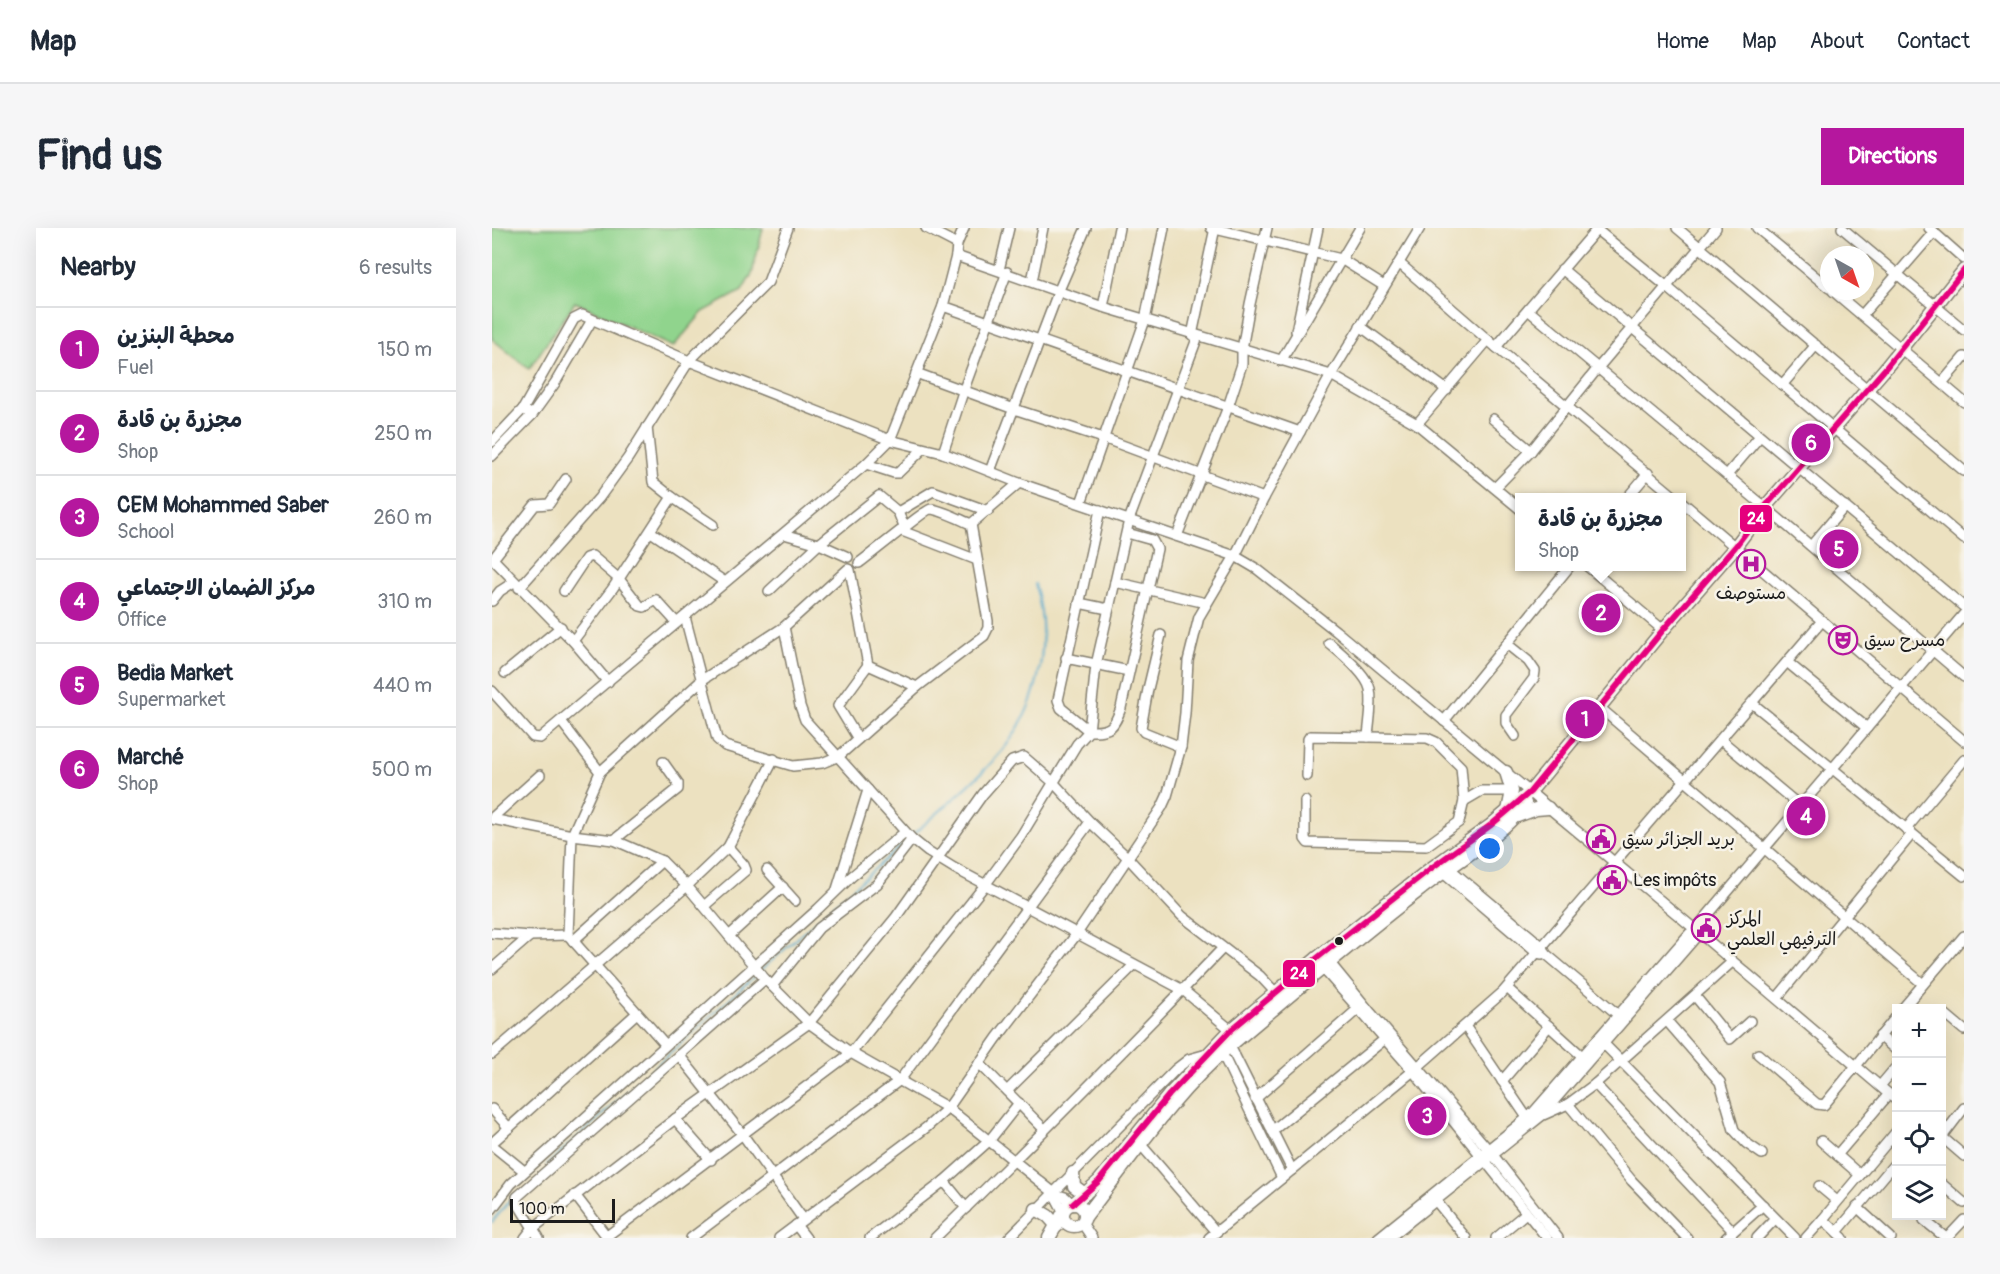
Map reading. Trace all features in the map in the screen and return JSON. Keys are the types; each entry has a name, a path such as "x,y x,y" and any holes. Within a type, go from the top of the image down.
{"main road":[{"path":"1049,1238 1066,1212 1108,1171 1169,1095 1231,1030 1275,992 1323,961 1445,870 1511,815 1663,630 1735,547 1765,507 1868,389 1964,270"},
{"path":"1506,772 1512,791 1511,815"},
{"path":"1066,1238 1179,1097 1226,1050 1323,961 1511,815 1548,808"},
{"path":"1073,1173 1074,1186 1085,1194"},
{"path":"1036,1209 1048,1216 1083,1208 1081,1222"},
{"path":"1066,1212 1066,1224 1081,1222"}],"street":[{"path":"492,601 495,596 517,585 599,498 628,458 689,361 768,282 788,228"},
{"path":"926,228 957,244"},
{"path":"493,694 536,738 540,738 866,464 890,440 943,306 957,244 964,228"},
{"path":"944,453 964,389 990,322 1003,271 1009,228"},
{"path":"1032,281 1042,228"},
{"path":"990,471 1039,340 1086,228"},
{"path":"1103,307 1119,228"},
{"path":"1081,503 1145,320 1164,228"},
{"path":"575,1195 607,1237 851,1053 985,885 1021,836 1077,744 1089,731 1096,665 1129,520 1151,456 1178,389 1195,335 1213,228 1341,259 1384,286"},
{"path":"1177,537 1228,407 1242,364 1242,349 1266,228"},
{"path":"1294,339 1318,228"},
{"path":"1281,361 1360,228"},
{"path":"779,1238 927,1127 948,1108 979,1063 1076,935 1162,807 1181,747 1185,722 1188,661 1199,617 1235,556 1331,375 1420,228"},
{"path":"1677,228 1964,471"},
{"path":"1495,488 1531,451 1716,228"},
{"path":"1757,228 1820,280"},
{"path":"1842,228 1964,330"},
{"path":"1496,347 1597,229 1964,539"},
{"path":"1862,315 1931,230 1964,259"},
{"path":"956,256 1103,307 1331,375 1417,424 1515,505"},
{"path":"1400,263 1670,493"},
{"path":"1562,269 1964,607"},
{"path":"1844,300 1964,402"},
{"path":"943,306 1300,432"},
{"path":"1528,310 1765,507 1964,677"},
{"path":"492,442 523,409 574,319 582,315 689,361 890,440 944,453 1019,483 1235,556 1257,568 1444,721 1892,1096"},
{"path":"492,456 532,416 555,383 592,320"},
{"path":"1360,326 1447,390"},
{"path":"1417,424 1488,340"},
{"path":"1782,386 1815,345"},
{"path":"1942,383 1964,357"},
{"path":"916,373 1014,409 1103,438 1264,498"},
{"path":"523,409 532,416"},
{"path":"1493,419 1531,451"},
{"path":"647,428 653,482 712,525"},
{"path":"1726,476 1760,435"},
{"path":"866,464 894,473 923,449"},
{"path":"628,458 650,454"},
{"path":"1631,493 1647,473"},
{"path":"566,479 549,504 535,505 492,559 561,627 608,682"},
{"path":"971,524 988,512 1019,483"},
{"path":"898,512 933,490 988,512"},
{"path":"769,591 819,544 879,496 898,512 903,530"},
{"path":"573,641 619,579 672,497"},
{"path":"1686,505 1964,741"},
{"path":"1811,546 1845,506"},
{"path":"665,1044 570,938 572,835 600,772 702,680 783,627 849,570 857,569 859,563 929,509 971,524"},
{"path":"1100,510 1060,686 1059,704 1076,722 1089,731 1104,732 1115,723 1157,549 1152,540 1127,532"},
{"path":"564,591 589,555 619,579 640,606 644,607 656,600 681,620 702,680 719,742 725,746 799,766 822,763 839,756 917,687 987,632 988,621 971,524"},
{"path":"903,530 977,560"},
{"path":"651,532 725,582"},
{"path":"784,534 819,544 848,557 857,558 859,563"},
{"path":"848,557 845,563 849,570 868,665 838,704 858,739"},
{"path":"1444,721 1567,571"},
{"path":"1592,571 1663,630"},
{"path":"1114,582 1206,603"},
{"path":"1079,603 1108,609"},
{"path":"1540,1117 1604,1044 1637,993 1695,930 1964,614"},
{"path":"1142,1146 1212,1235 1415,1069 1507,988 1542,951 1822,621"},
{"path":"505,673 561,627"},
{"path":"783,627 802,713 806,720 912,839 936,858 1076,935 1183,990 1231,1030"},
{"path":"1161,635 1141,728 1144,732 1181,747"},
{"path":"1329,643 1369,684 1371,699 1368,737"},
{"path":"1507,644 1528,661 1535,671 1534,678 1506,715 1506,723 1515,736"},
{"path":"1066,658 1129,671"},
{"path":"1787,662 1867,728"},
{"path":"868,665 917,687"},
{"path":"1752,703 1831,770 1964,876"},
{"path":"1599,707 1923,984"},
{"path":"561,721 600,772"},
{"path":"1305,801 1305,839 1308,843 1426,846 1457,825 1461,819 1464,801 1461,767 1434,741 1427,738 1311,736 1308,739 1307,777"},
{"path":"1721,740 1800,806"},
{"path":"525,1238 532,1229 575,1195 709,1093 809,1023 896,917 982,794 1012,761 1019,757 1024,757 1053,782 1182,916 1260,976 1275,992"},
{"path":"492,1054 687,886 728,847 774,759"},
{"path":"1777,998 1845,918 1964,760"},
{"path":"614,840 678,789 678,783 663,762"},
{"path":"492,819 540,775"},
{"path":"1463,781 1481,791 1512,791"},
{"path":"836,891 868,790"},
{"path":"1464,801 1481,791"},
{"path":"492,819 572,835 614,840 662,861 687,886 768,983 809,1023 851,1053 948,1108 1054,1193 1066,1212"},
{"path":"691,1238 900,1080 1090,822"},
{"path":"492,1209 511,1184 524,1172 836,891 905,832"},
{"path":"539,1238 517,1202 517,1197 679,1055 768,983 819,928 877,884 912,839"},
{"path":"704,906 746,868 728,847"},
{"path":"492,933 570,938 662,861"},
{"path":"767,870 795,901"},
{"path":"1445,870 1622,1018"},
{"path":"729,936 783,887"},
{"path":"492,969 530,936"},
{"path":"1906,1004 1964,936"},
{"path":"935,1238 1015,1162 1044,1129 1222,949"},
{"path":"1323,961 1358,1009 1415,1069"},
{"path":"1323,961 1558,1238"},
{"path":"1530,1121 1568,1104 1594,1084 1732,962"},
{"path":"1007,1092 1134,965"},
{"path":"1507,988 1582,1056"},
{"path":"1695,996 1730,1039 1750,1021"},
{"path":"1255,1099 1358,1009"},
{"path":"524,1172 492,1144 637,1013"},
{"path":"1946,1015 1964,1030"},
{"path":"1389,1238 1530,1121 1582,1056 1622,1018"},
{"path":"1667,1021 1720,1082 1734,1130 1746,1143 1762,1154"},
{"path":"1758,1054 1820,1106 1824,1105 1892,1022"},
{"path":"1465,1026 1530,1121"},
{"path":"1502,1081 1549,1026"},
{"path":"1880,1036 1892,1046"},
{"path":"1272,1131 1385,1039"},
{"path":"1604,1044 1795,1238"},
{"path":"1226,1050 1255,1099 1260,1119 1272,1131 1292,1170"},
{"path":"1226,1050 1260,1119 1282,1178"},
{"path":"1009,1238 1176,1069 1189,1059 1207,1054"},
{"path":"679,1055 743,1135 772,1177 806,1238"},
{"path":"979,1063 1044,1129"},
{"path":"1880,1086 1892,1072"},
{"path":"1594,1084 1729,1235 1762,1205"},
{"path":"1837,1155 1892,1098"},
{"path":"870,1238 944,1181 989,1141 1019,1103"},
{"path":"1568,1104 1632,1181 1688,1238"},
{"path":"492,1109 509,1128"},
{"path":"1946,1131 1964,1109"},
{"path":"675,1119 711,1160"},
{"path":"1806,1238 1892,1137"},
{"path":"1821,1141 1860,1175"},
{"path":"1946,1141 1964,1156"},
{"path":"1487,1156 1546,1238"},
{"path":"1823,1219 1840,1235 1857,1207 1893,1166"},
{"path":"944,1181 966,1208"},
{"path":"1819,1186 1837,1202"},
{"path":"1946,1188 1964,1203"},
{"path":"1378,1238 1431,1202"},
{"path":"1431,1202 1466,1238"},
{"path":"1857,1207 1891,1238"},
{"path":"1496,1238 1526,1213"},
{"path":"1757,1238 1775,1219"},
{"path":"1924,1220 1946,1238 1964,1220"},
{"path":"1081,1222 1092,1238"}],"green space":[{"path":"492,228 763,228 752,274 742,291 703,312 673,347 575,302 529,369 492,339"}],"waterway":[{"path":"912,835 994,760 1022,721 1038,678 1042,655 1040,607 1035,584"},
{"path":"760,971 904,843"},
{"path":"547,1165 756,975"},
{"path":"492,1222 514,1195"}],"transit line":[{"name":"24","path":"1073,1204 1099,1181 1169,1095 1231,1030 1316,959 1430,869 1491,825 1530,792 1663,630 1735,547 1765,507 1884,370 1964,270"}],"place":[{"name":"Marché","path":"1811,443"},
{"name":"Bedia Market","path":"1839,549"},
{"name":"مستوصف","path":"1751,564"},
{"name":"مجزرة بن قادة","path":"1601,613"},
{"name":"مسرح سيق","path":"1843,640"},
{"name":"محطة البنزين","path":"1585,719"},
{"name":"مركز الضمان الاجتماعي","path":"1806,816"},
{"name":"بريد الجزائر سيق","path":"1601,839"},
{"name":"Les impôts","path":"1612,880"},
{"name":"المركز الترفيهي العلمي","path":"1706,928"},
{"name":"CEM Mohammed Saber","path":"1427,1116"}]}
